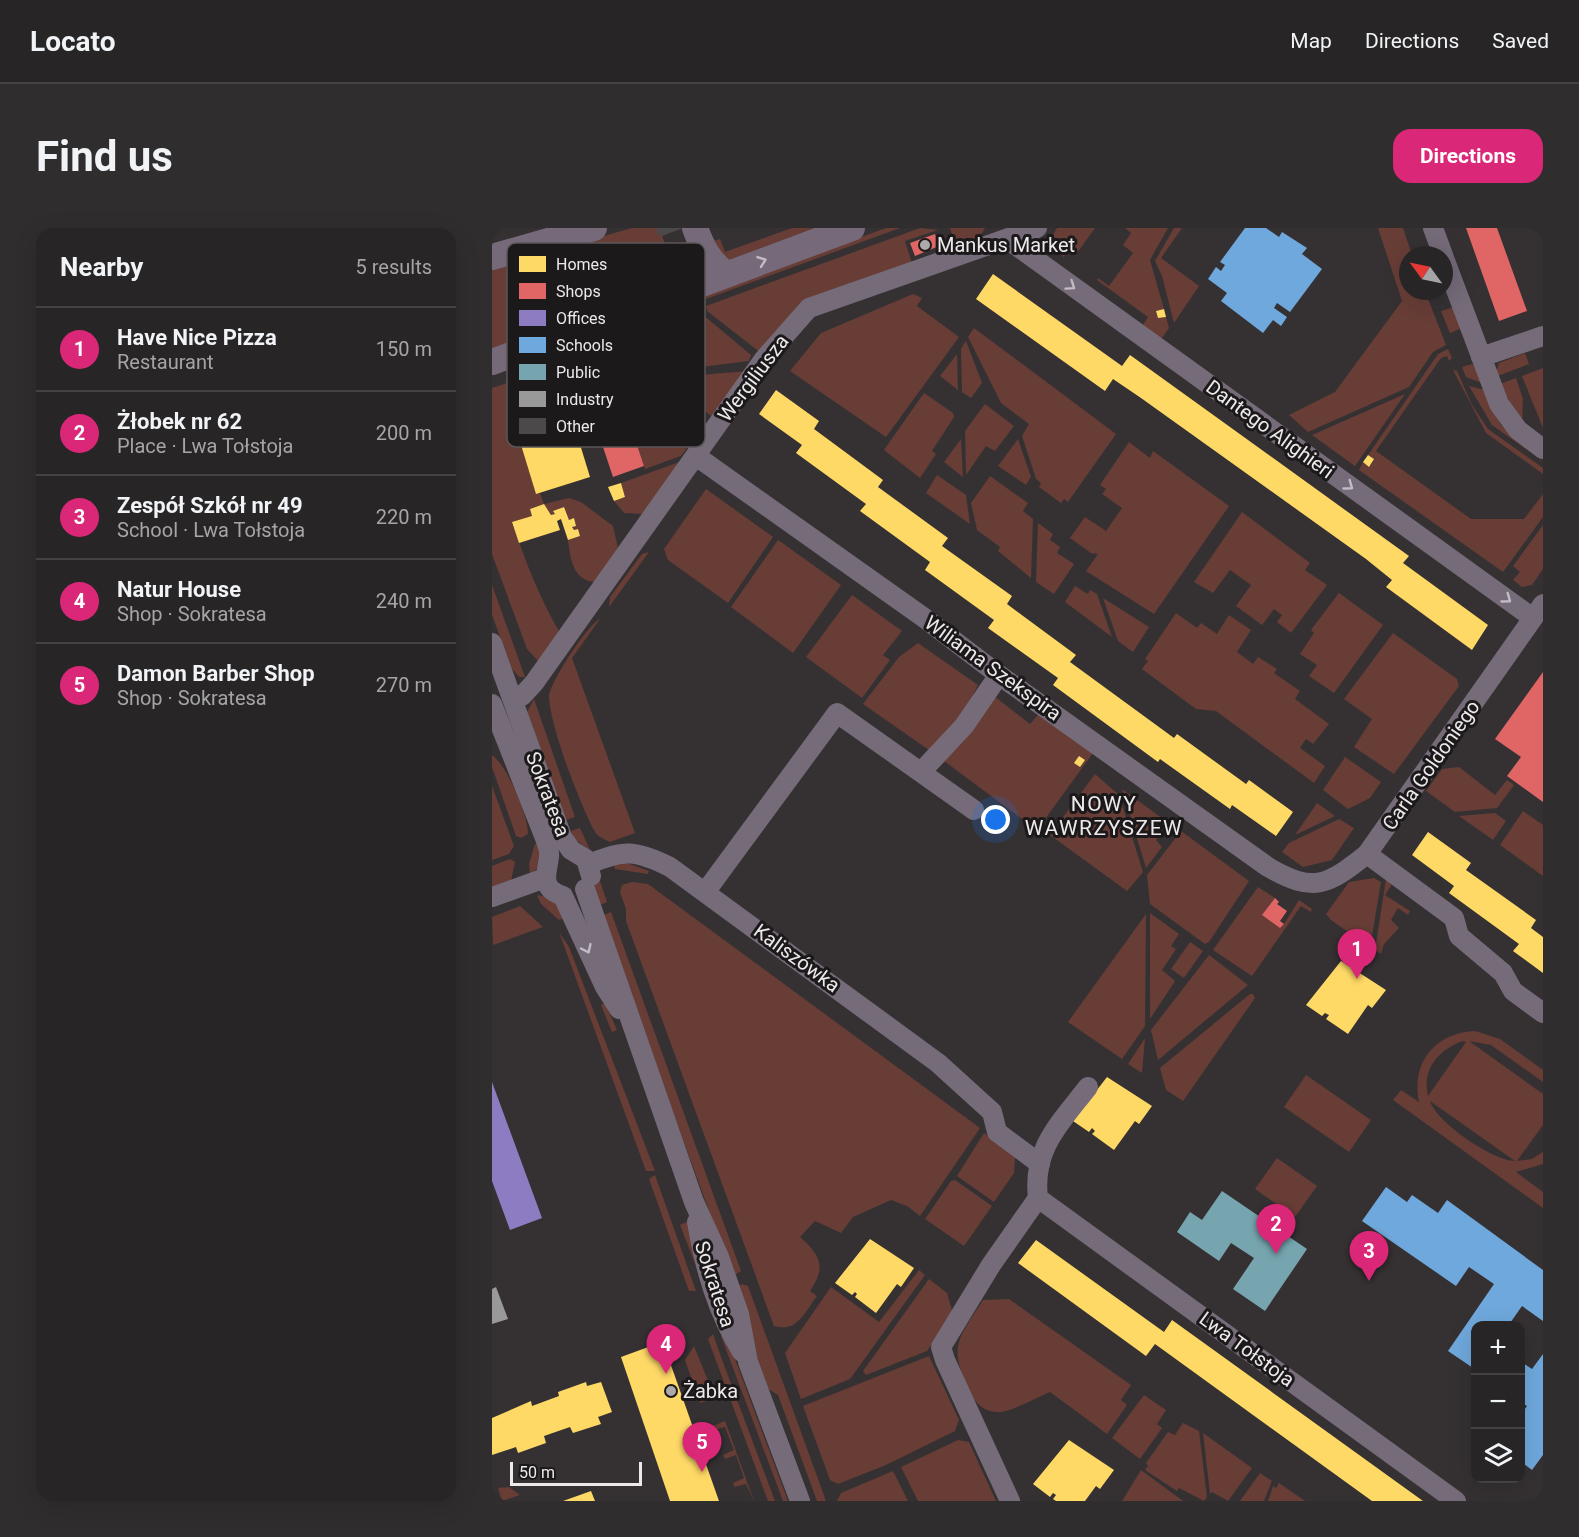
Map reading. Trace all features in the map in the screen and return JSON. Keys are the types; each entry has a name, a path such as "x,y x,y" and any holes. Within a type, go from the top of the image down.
{"main road":[{"path":"541,243 594,228"},
{"path":"695,228 701,243"},
{"path":"705,282 852,228"},
{"path":"492,257 507,253"},
{"path":"705,254 710,261 726,274"},
{"path":"492,362 507,356"}],"street":[{"name":"Wergiliusza","path":"705,443 764,359 809,309 1037,228"},
{"path":"1045,267 1041,246 1046,228"},
{"path":"1433,228 1440,246"},
{"name":"Dantego Alighieri","path":"1007,239 1538,611"},
{"path":"1453,281 1505,416 1518,430 1543,449"},
{"path":"1481,357 1543,336"},
{"name":"Wergiliusza","path":"513,699 522,696 534,683 702,447"},
{"name":"Wiliama Szekspira","path":"696,456 923,616 999,675 1290,880"},
{"name":"Carla Goldoniego","path":"1290,880 1316,885 1341,874 1367,854 1538,611"},
{"name":"Sokratesa","path":"492,643 562,837 571,850 583,856 589,864 591,877 585,889 634,1038 694,1202 704,1262 723,1321 748,1362 800,1501"},
{"path":"921,772 964,726 999,675"},
{"name":"Sokratesa","path":"492,704 545,838 547,869 552,890 563,896 605,987 634,1038"},
{"path":"706,891 837,712 974,810"},
{"path":"492,897 547,869 561,851 571,850"},
{"name":"Kaliszówka","path":"589,864 623,852 642,854 670,867 706,891 938,1063 987,1107 992,1113 997,1132 1040,1164"},
{"path":"1367,854 1454,918 1459,936 1503,973 1513,991 1543,1013"},
{"path":"563,896 575,895 585,889"},
{"path":"1010,1501 945,1360 942,1347 991,1265 1038,1198 1040,1164 1046,1142 1088,1087"},
{"name":"Lwa Tołstoja","path":"1038,1198 1456,1501"}],"shaded area":[{"path":"632,228 682,228 662,236 665,243 580,243"},
{"path":"792,228 822,228 733,261 723,261 711,242 720,239 725,252"},
{"path":"886,228 900,228 705,299 705,294"},
{"path":"920,228 938,230 905,241 912,263 803,303 761,353 707,311 706,306"},
{"path":"950,228 985,228 978,240 957,248"},
{"path":"1057,228 1095,228 1077,253 1070,248 1064,257 1047,245"},
{"path":"1125,228 1168,228 1150,260 1164,309 1156,311 1158,318 1166,317 1169,328 1160,341 1141,328 1148,317 1097,280 1098,278 1109,286 1133,253 1123,245 1131,233"},
{"path":"1174,228 1182,228 1161,258 1199,286 1174,323 1162,276 1155,261"},
{"path":"1378,228 1403,228 1409,246 1399,246 1399,292"},
{"path":"507,264 507,345 492,351 492,268"},
{"path":"913,294 922,298 917,306 959,337 886,437 790,371 821,333"},
{"path":"1428,300 1446,345 1433,352 1409,387 1308,432 1289,415 1335,392 1402,301"},
{"path":"1454,307 1462,328 1450,333 1441,311"},
{"path":"705,317 751,355 749,361 705,366"},
{"path":"974,328 1116,434 1068,502 1064,499 1061,503 1039,487 1041,483 1036,479 1022,436 1029,424 1001,403 968,337"},
{"path":"966,341 982,383 971,398 962,392 961,349"},
{"path":"1448,349 1452,358 1449,361 1447,356 1441,358 1376,451 1471,519 1524,519 1543,494 1543,517 1503,572 1359,470 1363,462 1370,466 1374,459 1368,455 1438,354"},
{"path":"1525,353 1529,364 1498,376 1496,373 1499,363"},
{"path":"957,354 958,390 940,376"},
{"path":"1475,365 1482,383 1466,377 1462,367"},
{"path":"1543,368 1543,428 1522,376"},
{"path":"1453,370 1457,371 1472,405 1488,429 1543,468 1543,474 1486,433"},
{"path":"749,371 713,417 705,412 705,375"},
{"path":"1516,378 1523,399 1522,425 1500,384"},
{"path":"507,383 507,447 521,447 536,493 540,493 544,504 530,509 532,516 512,523 539,593 560,633 539,662 527,649 492,554 492,388"},
{"path":"1469,386 1485,390 1501,425 1543,461 1492,425"},
{"path":"924,393 953,413 954,417 932,451 936,454 920,478 884,450"},
{"path":"1405,394 1355,466 1312,435"},
{"path":"985,404 1014,426 995,451 986,446 966,475 965,431"},
{"path":"961,439 963,477 944,462"},
{"path":"1018,439 1031,477 1026,485 998,466"},
{"path":"1129,442 1150,458 1153,451 1229,506 1154,614 1086,571 1098,554 1091,553 1070,538 1085,517 1106,531 1122,508 1102,494 1106,489 1100,485"},
{"path":"638,447 688,447 681,456 645,469"},
{"path":"685,460 644,514 624,513 614,501 625,497 621,483"},
{"path":"937,475 966,495 970,524 926,493"},
{"path":"990,476 1028,503 1023,511 1033,519 1031,578 998,551 1000,547 977,530 971,503"},
{"path":"706,489 773,537 728,603 668,560 664,549"},
{"path":"569,498 581,502 613,526 618,548 596,582 582,578 574,567 568,540 580,536 578,529 574,530 572,527 576,525 574,519 569,520 564,507 554,511 555,514 551,515 544,504"},
{"path":"1242,512 1310,563 1305,570 1327,585 1291,633 1277,622 1282,615 1274,609 1262,625 1236,606 1251,585 1230,570 1213,593 1194,582"},
{"path":"1038,523 1053,534 1050,540 1060,547 1057,553 1074,564 1054,594 1036,582"},
{"path":"1543,525 1543,569 1532,585 1522,587 1513,580 1520,572 1513,566"},
{"path":"778,540 841,585 793,653 731,607"},
{"path":"649,552 609,607 610,597 642,554"},
{"path":"492,585 525,677 519,677 512,669 492,615"},
{"path":"1075,586 1088,594 1090,590 1097,594 1112,637 1065,602"},
{"path":"1339,593 1383,625 1334,693 1309,676 1317,665 1300,654 1314,633 1311,630"},
{"path":"852,595 902,631 883,655 890,660 862,698 806,657"},
{"path":"1103,598 1149,627 1133,652 1118,641"},
{"path":"1176,613 1197,628 1201,623 1217,634 1229,615 1251,630 1237,652 1253,664 1258,657 1277,669 1274,673 1300,691 1295,699 1329,724 1313,744 1306,739 1300,748 1325,766 1314,783 1216,711 1196,709 1142,669 1148,661 1145,659"},
{"path":"600,619 572,658 635,833 610,842 596,834 582,804 560,747 549,698 555,681 570,656 594,623"},
{"path":"1393,633 1457,679 1459,686 1394,774 1354,747 1372,719 1344,699"},
{"path":"918,643 978,685 962,716 929,750 863,704 899,657"},
{"path":"994,696 1030,724 1038,715 1093,753 1037,830 940,758"},
{"path":"534,699 575,817 566,820 527,712"},
{"path":"492,755 504,769 521,803 528,834 521,838 516,836 492,767"},
{"path":"1345,757 1381,782 1370,798 1348,809 1323,790"},
{"path":"1459,767 1495,795 1507,780 1514,785 1497,808 1455,812 1426,791 1442,769"},
{"path":"1095,774 1119,795 1143,872 1127,891 1050,835"},
{"path":"492,786 514,846 509,854 492,860"},
{"path":"1122,789 1170,824 1156,840 1162,847 1146,868"},
{"path":"1317,803 1335,816 1295,835"},
{"path":"1523,811 1543,825 1543,876 1500,845"},
{"path":"1495,813 1506,821 1493,840 1459,816"},
{"path":"1339,819 1354,828 1332,860 1303,867 1282,852 1289,843"},
{"path":"580,828 590,850 574,839 571,831"},
{"path":"1181,831 1249,881 1209,942 1205,944 1150,904 1147,875"},
{"path":"542,842 537,869 530,873 529,864 535,844"},
{"path":"510,859 515,862 511,881 492,888 492,866"},
{"path":"624,862 649,871 648,874 615,869 613,863"},
{"path":"597,872 607,902 598,906 592,889"},
{"path":"1374,878 1381,882 1371,942 1368,946 1326,914 1349,882"},
{"path":"1386,879 1392,884 1385,895 1410,911 1408,915 1398,908 1391,920 1399,928 1384,944 1381,954 1375,950"},
{"path":"632,882 648,884 980,1128 920,1216 907,1206 891,1200 853,1217 841,1233 815,1221 800,1237 819,1261 818,1275 810,1291 817,1296 800,1320 789,1327 774,1326 626,921 626,909 620,892 622,885"},
{"path":"1258,887 1275,898 1263,915 1284,924 1299,900 1312,909 1311,912 1301,906 1252,976 1213,950"},
{"path":"537,895 554,898 566,917 559,920 541,904"},
{"path":"520,906 543,927 493,945 492,917"},
{"path":"611,912 741,1271 733,1276 601,916"},
{"path":"1150,913 1179,934 1171,946 1176,949 1162,970 1175,981 1150,1019"},
{"path":"1146,914 1145,1026 1122,1059 1068,1022"},
{"path":"559,932 569,947 655,1171 646,1171"},
{"path":"1190,942 1203,951 1184,978 1171,969"},
{"path":"1209,955 1248,985 1158,1060 1151,1030"},
{"path":"1250,994 1253,994 1255,998 1183,1101 1166,1090 1160,1068"},
{"path":"605,1003 617,1030 612,1032 601,1005"},
{"path":"1475,1031 1500,1039 1543,1070 1543,1082 1491,1045 1469,1041 1543,1094 1543,1125 1517,1161 1532,1159 1543,1152 1543,1164 1516,1172 1543,1192 1543,1208 1393,1100 1401,1090 1419,1102 1417,1088 1419,1074 1429,1052 1448,1037","holes":["1463,1041 1466,1042 1428,1096 1427,1077 1434,1062 1439,1055","1430,1101 1515,1161 1493,1155 1466,1139 1434,1110"]},
{"path":"1145,1038 1142,1073 1128,1064"},
{"path":"1306,1075 1371,1120 1349,1152 1284,1107"},
{"path":"984,1133 1015,1157 1014,1173 994,1202 957,1176"},
{"path":"1277,1158 1317,1186 1295,1217 1255,1189"},
{"path":"655,1175 696,1291 689,1291 649,1179"},
{"path":"955,1180 992,1206 964,1246 925,1219 951,1181"},
{"path":"687,1222 689,1224 704,1287 680,1225"},
{"path":"919,1270 925,1275 850,1379 801,1399 785,1353 831,1287 879,1322"},
{"path":"929,1279 947,1293 953,1314 927,1351 866,1375 863,1371"},
{"path":"742,1284 748,1286 826,1501 817,1501 778,1395 765,1387 737,1287"},
{"path":"1009,1299 1131,1385 1121,1400 1127,1405 1107,1434 1050,1392 1003,1412 989,1411 975,1400 959,1364 958,1353 962,1335 983,1300"},
{"path":"713,1334 775,1501 768,1501 708,1339"},
{"path":"726,1335 788,1501 783,1501 721,1336"},
{"path":"694,1346 715,1398 700,1403 685,1360"},
{"path":"929,1356 959,1420 955,1431 886,1465 838,1484 830,1480 803,1406"},
{"path":"1144,1395 1166,1410 1157,1424 1162,1428 1140,1459 1112,1438"},
{"path":"725,1421 754,1501 746,1484 734,1487 733,1483 744,1478 736,1455 725,1459 723,1455 734,1450 725,1427 714,1430 713,1426"},
{"path":"1183,1423 1199,1431 1207,1497 1204,1501 1179,1488 1177,1491 1145,1470 1148,1466 1146,1463 1168,1432 1175,1435"},
{"path":"1203,1433 1252,1468 1228,1501 1212,1492 1210,1494"},
{"path":"958,1440 969,1442 996,1501 918,1501 901,1467"},
{"path":"1141,1470 1183,1501 1122,1501"},
{"path":"893,1471 908,1501 837,1501 841,1493"},
{"path":"1260,1473 1272,1481 1264,1501 1240,1501"},
{"path":"1279,1483 1305,1501 1268,1501 1273,1486 1276,1488"},
{"path":"509,1487 520,1495 502,1501 498,1488"}],"building: Homes":[{"path":"993,274 1122,366 1130,355 1409,556 1403,563 1488,625 1472,650 1386,587 1392,580 1366,559 1141,398 1113,379 1105,391 976,299"},
{"path":"1164,309 1166,317 1158,318 1156,311"},
{"path":"776,390 819,421 814,429 883,480 878,487 948,538 942,546 1012,596 1007,604 1076,655 1070,662 1174,738 1177,734 1246,784 1249,780 1293,812 1276,836 1232,805 1230,809 1160,759 1158,762 1053,685 1058,678 988,628 994,620 925,570 930,562 860,511 866,504 796,453 802,445 759,414"},
{"path":"522,447 581,447 590,477 536,494"},
{"path":"1368,455 1374,459 1369,467 1363,462"},
{"path":"621,483 625,497 614,501 608,487"},
{"path":"544,504 551,515 555,514 553,511 564,507 569,520 574,518 576,526 572,527 574,530 578,529 580,536 568,540 561,519 557,521 560,530 519,543 512,522 532,516 530,509"},
{"path":"1079,756 1085,760 1080,767 1074,763"},
{"path":"1428,832 1471,863 1466,870 1536,920 1531,928 1543,937 1543,973 1513,951 1519,944 1449,893 1454,886 1412,855"},
{"path":"1341,961 1386,990 1372,1008 1368,1005 1348,1034 1326,1019 1329,1015 1325,1013 1322,1016 1306,1005"},
{"path":"1107,1077 1152,1106 1139,1124 1135,1121 1114,1150 1092,1134 1095,1131 1092,1128 1089,1132 1073,1121"},
{"path":"870,1239 914,1268 901,1287 897,1284 876,1313 855,1297 857,1294 855,1292 852,1295 835,1283"},
{"path":"1036,1240 1164,1332 1172,1320 1423,1501 1372,1501 1155,1344 1146,1356 1018,1263"},
{"path":"662,1342 719,1501 670,1501 621,1357"},
{"path":"586,1382 587,1386 601,1382 612,1412 598,1417 601,1424 573,1433 570,1427 544,1436 546,1443 518,1453 516,1447 492,1455 492,1418 531,1401 532,1406 559,1396 558,1392"},
{"path":"1069,1440 1114,1470 1100,1489 1096,1486 1085,1501 1056,1501 1053,1499 1056,1495 1053,1493 1050,1497 1033,1484"},
{"path":"591,1491 595,1501 563,1501"}],"building: Shops":[{"path":"1466,228 1497,228 1527,311 1499,321"},
{"name":"Mankus Market","path":"935,234 939,246 915,256 910,243"},
{"path":"603,447 638,447 644,466 613,477"},
{"path":"1543,672 1543,802 1507,776 1521,757 1495,739"},
{"path":"1275,898 1279,902 1277,904 1287,911 1280,921 1284,924 1280,928 1262,915"}],"building: Offices":[{"path":"492,1082 542,1218 510,1230 492,1181"}],"building: Schools":[{"path":"1245,228 1266,228 1279,237 1282,232 1307,248 1302,254 1322,269 1290,312 1277,303 1274,308 1287,317 1281,326 1273,320 1263,333 1221,301 1227,293 1208,279 1216,267 1221,271 1225,265 1220,262"},
{"path":"1386,1187 1407,1202 1412,1195 1438,1213 1447,1200 1543,1270 1543,1321 1522,1306 1512,1321 1471,1321 1471,1367 1448,1351 1494,1284 1469,1267 1456,1286 1362,1221"},
{"path":"1543,1354 1543,1455 1532,1470 1525,1465 1525,1409 1527,1406 1525,1405 1525,1364 1532,1369"}],"building: Public":[{"path":"1222,1191 1307,1249 1265,1311 1233,1289 1254,1258 1231,1243 1219,1261 1177,1232 1190,1212 1202,1220"}],"building: Industry":[{"path":"496,1287 508,1319 492,1324 492,1289"}],"building: Other":[{"path":"657,228 683,228 661,236 657,234"}],"place":[{"name":"Mankus Market","path":"925,245"},
{"name":"Have Nice Pizza","path":"1357,979"},
{"name":"Żłobek nr 62","path":"1276,1254"},
{"name":"Zespół Szkół nr 49","path":"1369,1281"},
{"name":"Natur House","path":"666,1374"},
{"name":"Żabka","path":"671,1391"},
{"name":"Damon Barber Shop","path":"702,1472"}],"district":[{"name":"NOWY WAWRZYSZEW","path":"1104,816"}]}
